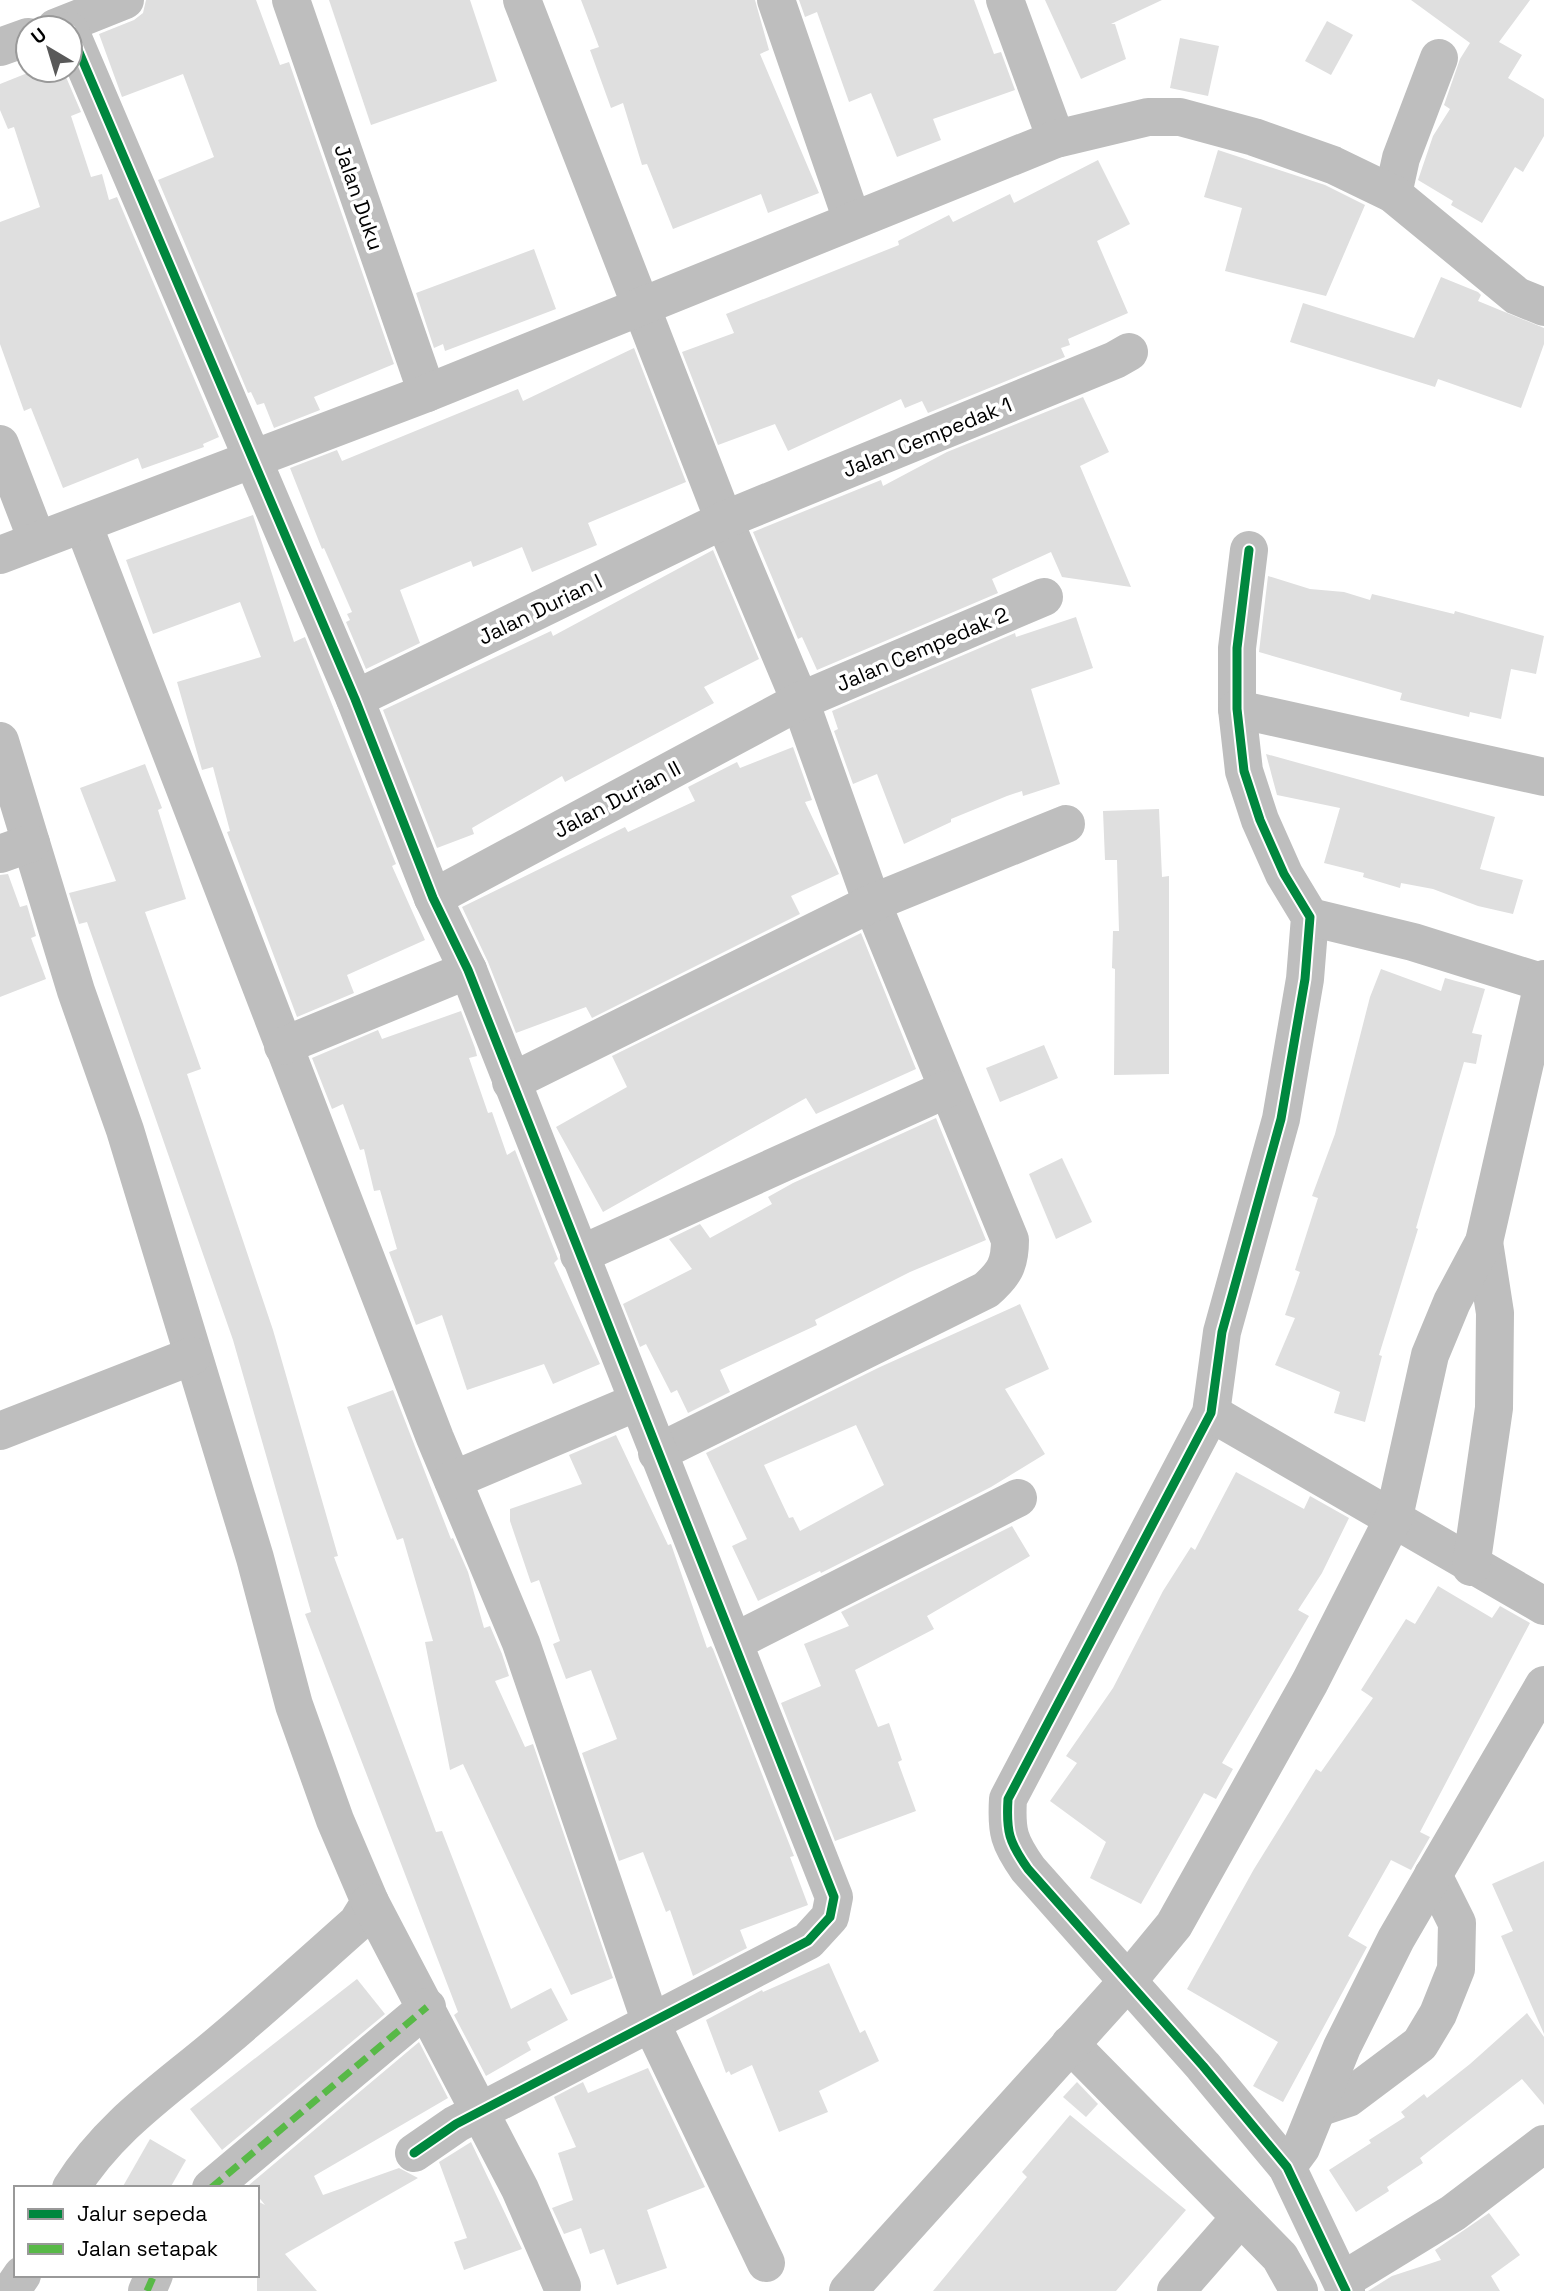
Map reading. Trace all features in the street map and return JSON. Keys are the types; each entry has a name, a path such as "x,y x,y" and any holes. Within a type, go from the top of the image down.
{"street":[{"path":"84,15 125,0"},
{"name":"Jalan Duku","path":"291,0 427,393"},
{"path":"522,0 640,309 800,701 872,903 1010,1240 1010,1261 1005,1273 986,1290 657,1453"},
{"path":"776,0 852,220"},
{"path":"1005,0 1056,139"},
{"path":"1393,194 1401,158 1439,58"},
{"path":"84,68 355,699 433,898 468,971 834,1896 830,1917 808,1941 479,2112 414,2153"},
{"path":"0,555 252,457 427,393 1056,139 1148,117 1180,117 1254,137 1333,165 1393,194 1517,296 1544,307"},
{"name":"Jalan Cempedak 1","path":"724,520 1129,352"},
{"path":"0,444 37,540"},
{"name":"Jalan Durian I","path":"355,699 724,520"},
{"path":"83,524 283,1046 453,1480 521,1643 652,2023 765,2263"},
{"path":"1249,550 1237,648 1237,709 1244,771 1260,820 1284,874 1310,917 1305,979 1281,1119 1222,1332 1211,1413 1008,1799 1011,1844 1028,1868 1203,2066 1287,2167 1344,2286 1453,2213 1544,2144"},
{"name":"Jalan Cempedak 2","path":"800,701 1044,597"},
{"name":"Jalan Durian II","path":"433,898 800,701"},
{"path":"1237,709 1544,777"},
{"path":"0,741 15,848 76,991 125,1130 255,1558 294,1705 335,1820 370,1902 520,2189 562,2286"},
{"path":"511,1082 872,903 1066,824"},
{"path":"848,2291 1127,1982 1174,1925 1310,1682 1394,1517 1430,1355 1452,1302 1484,1242 1544,982 1413,942 1310,917"},
{"path":"283,1046 468,971"},
{"path":"579,1255 947,1089"},
{"path":"1471,1567 1494,1408 1495,1313 1484,1242"},
{"path":"0,1431 192,1356"},
{"path":"453,1480 637,1402"},
{"path":"1211,1413 1394,1517 1471,1567 1544,1606"},
{"path":"734,1642 1018,1498"},
{"path":"1287,2167 1301,2148 1342,2048 1396,1939 1544,1685"},
{"path":"1318,2108 1348,2098 1420,2044 1437,2014 1456,1969 1457,1923 1433,1875"},
{"path":"72,2186 95,2151 123,2123 224,2040 347,1932 357,1923 370,1902"},
{"path":"213,2186 427,2007"},
{"path":"1070,2044 1280,2257 1300,2291"},
{"path":"1177,2291 1240,2218"}],"building":[{"path":"146,0 256,0 280,65 289,62 394,364 314,397 320,410 274,428 264,403 257,405 251,392 248,393 158,180 214,157 183,74 122,97 99,34 134,20 143,13"},
{"path":"329,0 470,0 497,81 371,125"},
{"path":"581,0 755,0 769,50 760,54 819,193 768,213 761,194 673,229 647,164 642,165 623,103 611,108 590,50 599,47"},
{"path":"799,0 974,0 994,54 1001,52 1015,90 933,119 941,140 897,157 871,93 849,102 817,12 805,17"},
{"path":"1045,0 1162,0 1111,24 1115,24 1126,59 1081,79"},
{"path":"1411,0 1530,0 1499,42 1522,55 1508,78 1544,99 1544,136 1523,172 1515,167 1482,223 1451,205 1453,201 1418,180 1433,136 1450,109 1444,105 1460,59 1470,43"},
{"path":"1327,21 1353,35 1331,75 1305,61"},
{"path":"1180,38 1219,46 1208,96 1170,88"},
{"path":"14,78 14,84 69,84 81,112 71,116 91,177 102,174 109,200 117,197 219,437 203,444 204,447 142,469 138,458 63,488 31,408 24,411 0,344 0,222 40,207 14,127 8,129 0,110 0,84"},
{"path":"1218,150 1325,185 1365,205 1326,296 1225,271 1242,208 1204,197"},
{"path":"1098,160 1130,224 1097,241 1128,313 1068,339 1070,345 1061,348 1065,357 928,413 922,401 905,408 901,399 788,451 775,424 718,445 682,352 734,333 726,314 899,245 898,241 949,215 953,222 1010,194 1014,203"},
{"path":"534,249 556,309 445,351 443,344 434,348 416,293"},
{"path":"1441,277 1478,292 1481,295 1478,301 1544,328 1544,344 1521,408 1438,379 1435,387 1290,342 1303,303 1414,338"},
{"path":"634,348 686,482 588,523 597,545 532,572 522,547 473,567 471,561 400,590 420,643 366,669 346,622 350,620 347,614 352,612 324,548 322,549 290,468 337,450 342,461 518,389 523,401"},
{"path":"1083,397 1109,452 1080,466 1131,587 1062,577 1051,552 992,579 998,593 817,670 802,637 798,639 753,532 881,480 883,486 947,452"},
{"path":"253,515 294,642 305,637 396,864 392,866 425,940 347,975 354,993 297,1017 227,832 230,831 213,767 202,770 177,682 261,657 240,602 153,634 126,560"},
{"path":"713,550 759,659 704,687 714,703 565,782 562,776 472,828 474,834 437,848 383,710 551,631 553,636"},
{"path":"1268,576 1310,589 1344,592 1370,600 1372,594 1454,614 1455,611 1544,636 1536,674 1511,669 1501,719 1470,712 1469,717 1400,700 1402,693 1259,652"},
{"path":"1076,617 1093,668 1031,689 1060,784 1023,796 1022,791 1007,796 951,819 951,822 904,844 877,774 853,784 834,731 838,729 832,711 1015,633 1016,637"},
{"path":"793,747 812,800 805,802 839,874 791,896 800,914 592,1018 586,1007 516,1033 488,962 462,907 625,827 628,832 695,801 688,787 737,762 740,768"},
{"path":"1266,754 1495,817 1480,869 1523,880 1513,914 1478,906 1433,889 1401,883 1400,888 1363,877 1364,873 1324,863 1340,808 1277,795"},
{"path":"145,764 162,808 158,810 186,899 145,912 201,1069 187,1074 273,1330 338,1556 334,1557 436,1832 442,1831 511,2009 551,1988 568,2020 527,2042 531,2050 486,2076 454,2015 458,2012 305,1614 311,1612 233,1340 87,922 79,924 69,893 116,881 80,788"},
{"path":"1159,809 1162,877 1169,876 1169,1074 1114,1075 1115,969 1112,968 1113,931 1119,931 1117,860 1105,860 1103,811"},
{"path":"8,874 20,907 27,905 36,936 31,938 46,979 0,997 0,875"},
{"path":"861,933 916,1069 816,1114 806,1098 603,1212 556,1127 627,1087 612,1056"},
{"path":"1381,969 1441,991 1445,978 1485,989 1472,1033 1482,1035 1476,1064 1464,1062 1416,1228 1418,1229 1379,1355 1382,1356 1365,1422 1334,1413 1340,1392 1275,1365 1295,1318 1285,1315 1300,1272 1295,1270 1318,1198 1312,1196 1335,1134 1370,997"},
{"path":"461,1011 477,1056 469,1058 488,1113 492,1112 507,1155 515,1150 558,1259 554,1263 600,1364 553,1384 544,1364 467,1390 442,1315 416,1325 389,1252 397,1249 380,1190 374,1191 364,1149 360,1150 343,1104 332,1109 312,1058 378,1030 382,1039"},
{"path":"1044,1045 1058,1078 1000,1102 986,1068"},
{"path":"936,1118 986,1240 910,1272 815,1320 817,1325 720,1370 730,1392 688,1413 677,1390 671,1393 646,1344 640,1347 623,1304 692,1269 669,1239 700,1224 710,1238 772,1204 768,1197 793,1183"},
{"path":"1062,1158 1092,1222 1056,1239 1029,1174"},
{"path":"1020,1304 1049,1369 1005,1389 1045,1454 991,1487 821,1573 820,1571 758,1601 732,1546 747,1539 706,1453 880,1367","holes":["856,1425 884,1485 800,1531 793,1517 789,1518 764,1465"]},
{"path":"393,1390 451,1539 453,1538 468,1572 484,1628 490,1626 502,1654 509,1676 495,1681 525,1747 533,1744 613,1978 571,1995 463,1764 450,1770 425,1642 433,1641 403,1538 397,1540 347,1407"},
{"path":"616,1435 668,1545 671,1544 707,1648 711,1646 713,1649 794,1856 790,1857 808,1905 740,1930 747,1948 693,1976 670,1910 666,1912 643,1852 619,1861 582,1753 617,1739 591,1670 566,1679 553,1644 560,1641 539,1580 531,1583 510,1521 510,1509 582,1484 569,1455"},
{"path":"1236,1472 1304,1509 1310,1496 1349,1518 1322,1573 1298,1610 1309,1616 1222,1763 1233,1769 1216,1799 1204,1793 1141,1904 1090,1878 1106,1842 1050,1801 1077,1763 1066,1756 1113,1688 1163,1591 1191,1547 1195,1550"},
{"path":"1012,1526 1030,1556 927,1616 934,1629 855,1670 878,1727 889,1723 902,1760 898,1762 916,1811 835,1841 781,1703 821,1686 804,1644 849,1626 841,1612"},
{"path":"1438,1586 1492,1618 1500,1606 1530,1623 1420,1832 1430,1837 1411,1870 1391,1860 1348,1936 1367,1947 1283,2102 1253,2086 1278,2042 1187,1989 1254,1869 1316,1769 1321,1772 1373,1698 1361,1690 1406,1619 1415,1624"},
{"path":"1544,1861 1544,2034 1501,1936 1513,1931 1492,1884"},
{"path":"829,1963 860,2033 865,2030 879,2061 819,2091 828,2112 779,2132 752,2065 731,2075 729,2071 726,2073 706,2020 762,1990 763,1992"},
{"path":"357,1979 385,2014 222,2150 190,2109"},
{"path":"1527,2013 1544,2037 1544,2105 1522,2079 1420,2158 1423,2163 1387,2187 1389,2191 1356,2212 1329,2170 1405,2117 1401,2112 1424,2094 1427,2098"},
{"path":"419,2042 448,2098 314,2176 323,2195 399,2168 418,2178 285,2254 317,2291 257,2291 259,2202 265,2205 259,2198 259,2186 249,2185"},
{"path":"648,2068 705,2187 647,2210 667,2268 617,2285 604,2249 590,2254 581,2228 564,2234 552,2208 573,2200 558,2153 576,2147 554,2097 583,2082 588,2093"},
{"path":"1077,2082 1098,2104 1086,2117 1063,2097"},
{"path":"1070,2115 1186,2210 1116,2291 933,2291 1027,2177 1022,2172"},
{"path":"150,2139 186,2160 171,2186 123,2186"},
{"path":"471,2142 522,2249 464,2270 454,2242 467,2238 439,2162"},
{"path":"1489,2213 1520,2255 1491,2276 1500,2291 1368,2291 1392,2276 1441,2260 1435,2250"}],"marked path":[{"path":"213,2186 427,2007"},
{"path":"147,2291 153,2277"}],"cycle path":[{"path":"84,64 355,699 433,898 468,970 834,1897 830,1917 808,1941 456,2124 414,2153"},
{"path":"1249,550 1237,648 1237,709 1244,771 1260,820 1284,874 1310,917 1305,979 1281,1119 1222,1332 1211,1413 1008,1799 1008,1820 1013,1844 1028,1869 1203,2066 1287,2167 1346,2291"}]}
